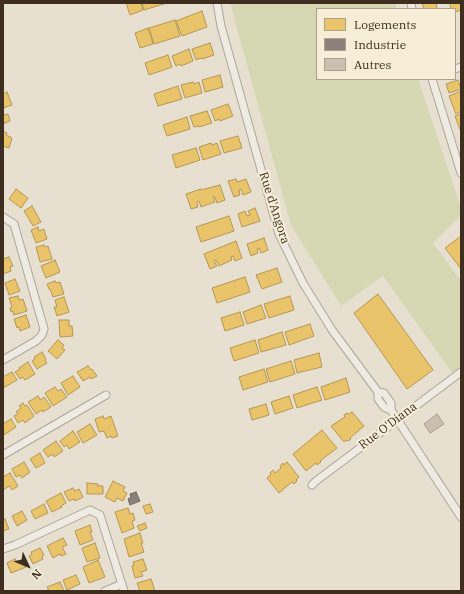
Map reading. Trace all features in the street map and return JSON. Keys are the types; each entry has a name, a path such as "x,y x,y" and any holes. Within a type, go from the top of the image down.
{"street":[{"name":"Rue d'Angora","path":"217,3 221,26 279,234 303,283 332,330 378,392 378,399 384,407 390,410 461,517"},
{"path":"432,80 459,158 461,172"},
{"path":"3,217 14,224 44,329 42,335 36,341 3,360"},
{"name":"Rue O'Diana","path":"314,483 461,372"},
{"path":"3,455 106,395"},
{"path":"3,549 15,545 90,510 100,515 123,587 105,591"}],"green space":[{"path":"230,3 396,3 397,8 316,8 316,80 418,80 461,208 461,215 433,243 461,281 461,367 453,374 383,276 341,306 291,225"}],"building: Logements":[{"path":"126,3 141,3 143,10 130,15"},
{"path":"142,3 167,3 144,10"},
{"path":"422,3 436,3 437,8 424,8"},
{"path":"450,3 460,3 461,10 456,12 456,8 451,8"},
{"path":"202,11 207,27 182,36 176,21"},
{"path":"175,20 180,36 154,44 149,28"},
{"path":"148,28 153,44 140,48 135,33"},
{"path":"210,43 214,55 196,60 192,49"},
{"path":"189,49 193,61 181,66 180,64 176,66 172,56"},
{"path":"168,55 172,67 149,75 145,63"},
{"path":"220,75 223,87 205,92 202,80"},
{"path":"458,80 461,89 449,93 446,84"},
{"path":"193,82 194,84 199,82 202,93 185,98 181,85"},
{"path":"178,86 182,99 158,106 154,94"},
{"path":"461,91 461,111 456,114 449,96"},
{"path":"7,92 12,105 3,108 3,94"},
{"path":"228,104 233,116 220,121 219,119 215,121 211,110"},
{"path":"3,111 4,115 8,114 10,121 3,124"},
{"path":"207,111 212,123 194,127 190,116"},
{"path":"461,114 461,132 455,116"},
{"path":"187,117 190,129 167,136 163,125"},
{"path":"3,131 7,133 6,135 12,138 9,148 3,146"},
{"path":"238,136 242,148 224,153 220,141"},
{"path":"211,143 212,145 217,143 221,154 203,160 199,147"},
{"path":"196,148 200,160 176,168 172,155"},
{"path":"236,179 237,182 246,179 251,192 243,195 241,189 239,190 240,195 234,197 228,181"},
{"path":"220,185 225,200 217,203 215,197 213,197 215,202 201,207 199,201 197,202 198,207 191,209 186,194"},
{"path":"16,189 28,198 21,208 9,199"},
{"path":"32,206 41,222 33,226 24,211"},
{"path":"255,208 260,221 242,227 238,214 245,211 247,216 250,215 248,211"},
{"path":"229,216 234,231 201,242 196,227"},
{"path":"38,227 39,231 44,229 47,239 36,243 31,230"},
{"path":"461,236 461,269 445,248"},
{"path":"264,238 268,250 261,253 259,248 257,249 258,253 251,256 247,244"},
{"path":"236,241 242,258 235,261 233,256 231,257 232,260 219,266 216,260 214,261 217,266 210,269 204,254"},
{"path":"44,245 45,247 48,246 52,259 40,262 36,247"},
{"path":"9,257 13,266 10,267 11,271 3,274 3,259"},
{"path":"55,260 60,272 46,278 41,266"},
{"path":"277,268 282,282 262,289 256,275"},
{"path":"245,277 250,292 217,303 212,288"},
{"path":"15,279 20,291 9,295 5,283"},
{"path":"55,281 56,283 60,282 64,294 53,297 47,284"},
{"path":"378,294 433,370 407,389 354,313"},
{"path":"18,296 19,300 23,299 27,311 14,315 13,311 11,312 10,308 12,307 9,298"},
{"path":"290,296 294,310 269,318 264,304"},
{"path":"64,297 69,312 57,316 54,307 57,307 55,300"},
{"path":"261,305 266,318 247,324 243,312"},
{"path":"240,312 244,325 225,331 221,318"},
{"path":"26,315 30,327 20,331 19,327 17,328 14,319"},
{"path":"59,320 69,320 69,326 72,326 73,336 60,337"},
{"path":"310,324 314,336 289,345 285,332"},
{"path":"282,332 286,345 261,352 258,340"},
{"path":"58,340 64,345 62,348 65,350 57,359 48,351"},
{"path":"255,340 259,353 234,361 230,348"},
{"path":"42,352 47,363 37,369 32,361 35,359 34,357"},
{"path":"319,353 322,367 297,373 294,360"},
{"path":"291,361 295,374 270,382 266,369"},
{"path":"28,362 35,374 25,380 23,377 20,379 15,372"},
{"path":"88,366 97,376 91,379 90,377 83,381 77,372"},
{"path":"264,369 268,382 243,390 239,377"},
{"path":"12,372 17,380 3,388 3,377"},
{"path":"73,376 80,387 68,395 61,383"},
{"path":"346,378 350,392 325,400 321,387"},
{"path":"55,387 58,391 61,389 67,397 53,406 45,393"},
{"path":"317,387 322,400 297,408 293,395"},
{"path":"38,396 40,400 44,397 51,407 36,414 28,402"},
{"path":"289,396 293,408 275,414 271,402"},
{"path":"23,403 25,406 27,405 34,416 25,423 23,420 18,423 14,416 18,414 16,412 21,408 19,406"},
{"path":"266,404 269,415 252,420 249,409"},
{"path":"352,412 364,426 350,438 351,439 344,442 331,426 345,417 344,415 347,413 349,414"},
{"path":"103,416 104,419 111,416 118,436 112,438 111,436 107,438 104,431 99,432 95,419"},
{"path":"11,419 16,427 4,435 3,424"},
{"path":"90,424 97,435 83,443 77,432"},
{"path":"322,430 337,448 317,465 316,463 306,471 293,454"},
{"path":"73,431 80,442 69,449 67,445 64,447 60,441"},
{"path":"56,441 63,451 54,457 53,454 48,457 43,450"},
{"path":"40,453 45,463 36,468 30,459"},
{"path":"24,462 30,472 22,478 20,475 16,477 12,469"},
{"path":"287,462 299,477 294,484 292,482 279,493 267,478 273,470 275,473 281,468 280,466 283,463 284,465"},
{"path":"10,473 18,486 12,490 9,486 3,490 3,477"},
{"path":"113,481 125,487 123,491 127,493 123,501 117,498 115,502 105,497"},
{"path":"87,483 103,486 103,494 87,494"},
{"path":"73,488 75,491 79,489 83,497 75,501 74,499 69,501 64,492"},
{"path":"61,493 66,503 61,506 62,507 52,512 46,501"},
{"path":"44,504 48,513 35,519 31,511"},
{"path":"150,504 153,512 146,514 143,506"},
{"path":"128,508 130,514 133,513 135,520 132,521 134,528 122,533 115,512"},
{"path":"22,511 27,520 17,526 12,516"},
{"path":"5,519 9,529 3,531 3,520"},
{"path":"145,523 147,528 140,531 137,526"},
{"path":"90,525 92,532 90,532 93,540 80,545 75,531"},
{"path":"140,533 144,552 129,557 124,539"},
{"path":"63,538 67,545 62,547 66,554 61,556 60,554 53,558 47,546"},
{"path":"95,543 100,558 87,562 82,548"},
{"path":"40,548 44,555 42,556 43,559 33,564 29,556 32,554 31,552"},
{"path":"15,559 17,562 23,559 26,567 11,573 7,563"},
{"path":"143,559 147,570 141,572 143,576 135,578 132,566 134,566 133,562"},
{"path":"98,560 105,577 89,583 83,567"},
{"path":"76,575 80,584 67,590 63,580"},
{"path":"151,579 155,591 140,591 137,583"},
{"path":"60,582 64,591 49,591 47,587"}],"building: Industrie":[{"path":"136,492 140,501 130,505 128,499 131,497 130,494"}],"building: Autres":[{"path":"437,414 444,424 430,433 424,424"}]}
